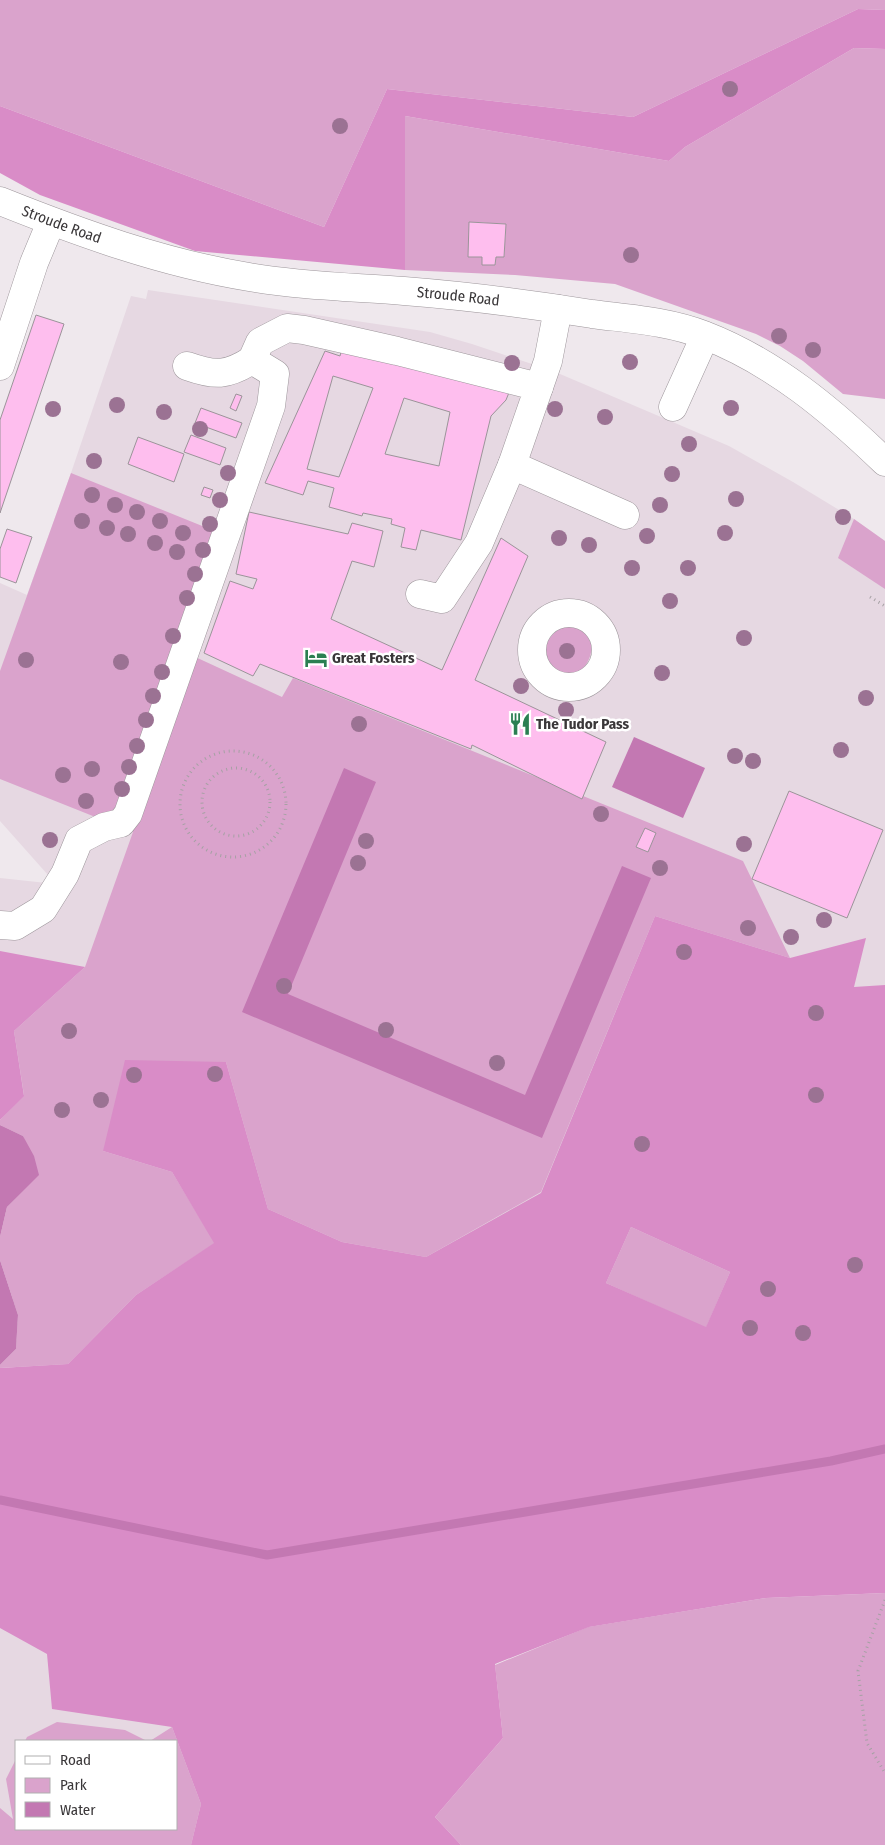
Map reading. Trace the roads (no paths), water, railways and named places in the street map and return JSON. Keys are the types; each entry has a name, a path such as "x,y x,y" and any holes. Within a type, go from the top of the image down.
{"street":[{"name":"Stroude Road","path":"0,201 51,222 104,240 180,262 249,277 320,286 405,291 499,300 652,322 686,329 744,353 774,370 881,449"},
{"path":"0,366 34,263 51,222"},
{"path":"420,594 442,599 479,543 512,464 548,361 558,309"},
{"path":"187,366 202,372 222,374 244,366 252,360 260,342 287,328 304,330 397,351 538,387"},
{"path":"673,407 704,336"},
{"path":"0,925 15,926 43,909 65,874 79,840 104,827 121,823 128,814 271,406 275,374 252,360"},
{"path":"512,464 625,515"}],"water":[{"path":"634,737 705,768 683,818 612,787"},
{"path":"344,768 376,782 288,994 525,1095 622,866 651,878 542,1138 242,1012"},
{"path":"0,1125 23,1136 34,1156 39,1175 7,1207 0,1237"},
{"path":"0,1260 18,1315 16,1349 0,1365"}],"waterway":[{"path":"0,1500 267,1555 831,1461 885,1449"}],"place":[{"name":"Great Fosters","path":"316,658"},
{"name":"The Tudor Pass","path":"520,724"}]}
